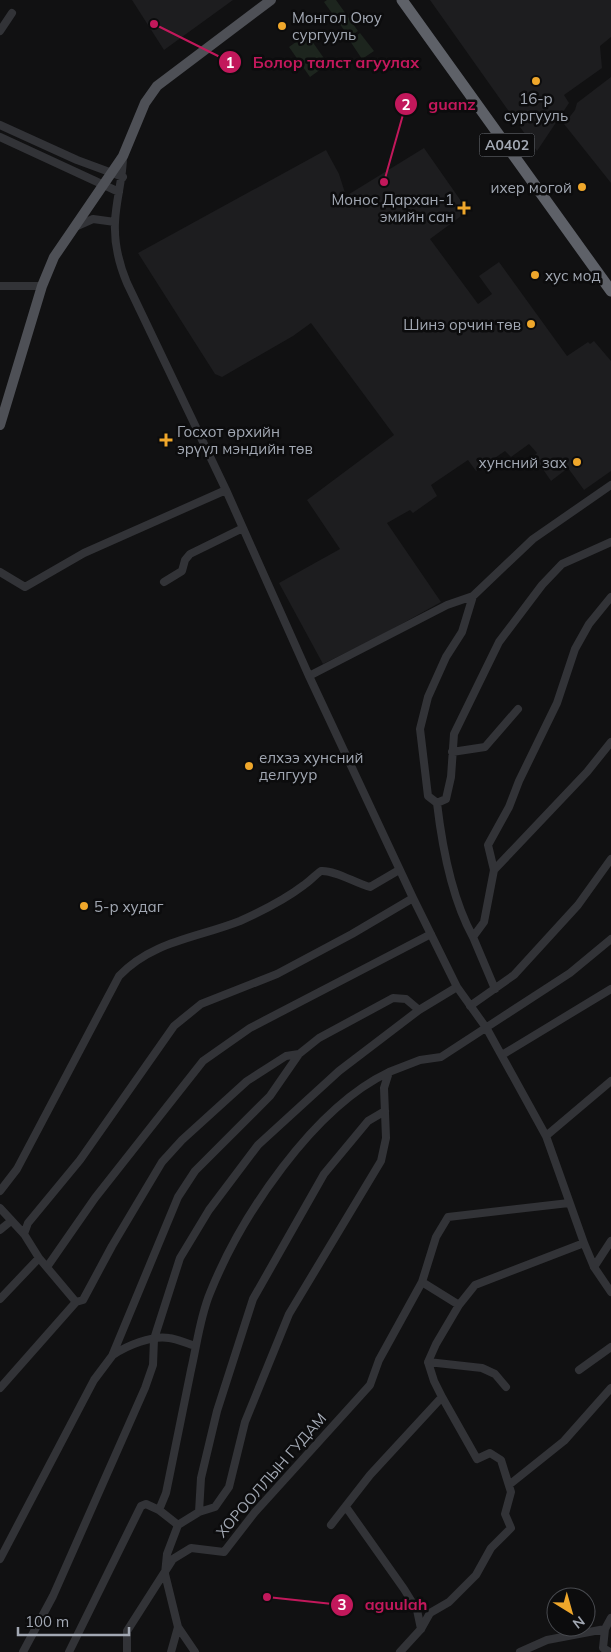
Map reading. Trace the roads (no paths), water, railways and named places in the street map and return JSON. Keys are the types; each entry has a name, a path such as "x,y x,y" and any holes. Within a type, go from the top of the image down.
{"highway":[{"name":"A0402","path":"402,0 611,291"}],"main road":[{"path":"0,425 42,286 54,257 104,186 110,173 124,156 145,103 157,86 271,0"}],"street":[{"path":"0,31 12,14"},
{"path":"0,125 110,173 124,177"},
{"path":"0,137 119,192"},
{"path":"124,156 124,177 119,192 115,222 117,252 127,283 226,490 309,676 399,870 458,987 487,1029 546,1136 584,1243 594,1267 611,1292"},
{"path":"73,228 93,219 115,222"},
{"path":"0,286 42,286"},
{"path":"309,676 447,605 473,596 533,540 611,485"},
{"path":"0,572 24,587 84,553 226,490"},
{"path":"164,582 182,571 185,560 190,554 243,528"},
{"path":"437,803 446,799 451,777 454,734 499,642 523,609 562,564 611,542"},
{"path":"473,596 462,632 446,657 428,697 420,729 428,796 437,803 442,846 466,925 495,989"},
{"path":"473,938 484,922 494,870 488,845 509,807 519,781 557,703 575,649 588,624 611,597"},
{"path":"452,752 486,747 518,709"},
{"path":"494,870 587,772 611,742"},
{"path":"470,1006 514,975 578,905 611,859"},
{"path":"0,1191 17,1170 119,976 132,963 154,949 239,921 303,886 321,871 337,874 351,882 370,887 399,870"},
{"path":"24,1234 28,1223 80,1160 174,1026 190,1012 201,1004 277,974 352,934 413,898"},
{"path":"46,1267 95,1198 203,1061 213,1052 267,1018 431,934"},
{"path":"159,1510 166,1493 196,1346 210,1293 248,1219 268,1186 310,1134 353,1095 389,1072 420,1060 441,1057 487,1029 570,973 611,939"},
{"path":"23,1652 53,1596 145,1388 153,1365 154,1339 180,1258 209,1210 258,1145 338,1071 419,1010 458,987"},
{"path":"502,1055 611,990"},
{"path":"0,1559 94,1380 112,1356 178,1197 196,1171 270,1096 299,1054 318,1038 393,998 406,999 419,1010"},
{"path":"0,1388 76,1302 83,1300 154,1173 182,1140 259,1072 286,1056 299,1054"},
{"path":"195,1652 178,1627 165,1574 168,1554 178,1525 199,1512 215,1506 229,1487 244,1422 289,1314 382,1161 386,1138 384,1088 389,1072"},
{"path":"546,1136 611,1081"},
{"path":"199,1512 201,1478 217,1412 253,1299 324,1174 368,1121 385,1111"},
{"path":"459,1305 422,1282 436,1237 448,1217 569,1203"},
{"path":"0,1208 24,1234 39,1258 76,1302"},
{"path":"0,1230 11,1220"},
{"path":"594,1267 611,1241"},
{"path":"400,1652 430,1613 449,1602 476,1575 491,1548 511,1528 505,1514 511,1492 501,1460 490,1453 477,1459 442,1397 428,1362 436,1344 459,1305 475,1285 584,1243"},
{"path":"0,1300 39,1258"},
{"name":"ХОРООЛЛЫН ГУДАМ","path":"127,1652 127,1631 173,1559 191,1548 224,1552 265,1501 370,1385 379,1360 422,1282"},
{"path":"112,1356 119,1351 154,1339 168,1338 196,1346"},
{"path":"579,1370 611,1347"},
{"path":"428,1362 482,1368 495,1374 506,1387"},
{"path":"509,1485 564,1441 611,1388"},
{"path":"331,1525 370,1475 442,1397"},
{"path":"69,1652 141,1506 146,1504 159,1510 178,1525"},
{"path":"346,1507 417,1610 420,1628"},
{"path":"605,1651 605,1629 611,1618"},
{"path":"172,1652 178,1627"},
{"path":"520,1652 547,1640 605,1629"}],"place":[{"name":"Болор талст агуулах","path":"154,24"},
{"name":"Монгол Оюу сургууль","path":"282,26"},
{"name":"16-р сургууль","path":"536,81"},
{"name":"guanz","path":"384,182"},
{"name":"ихер могой","path":"582,187"},
{"name":"Монос Дархан-1 эмийн сан","path":"464,208"},
{"name":"хус мод","path":"535,275"},
{"name":"Шинэ орчин төв","path":"531,324"},
{"name":"Госхот өрхийн эрүүл мэндийн төв","path":"166,440"},
{"name":"хунсний зах","path":"577,462"},
{"name":"елхээ хунсний делгуур","path":"249,766"},
{"name":"5-р худаг","path":"84,906"},
{"name":"aguulah","path":"267,1597"}]}
